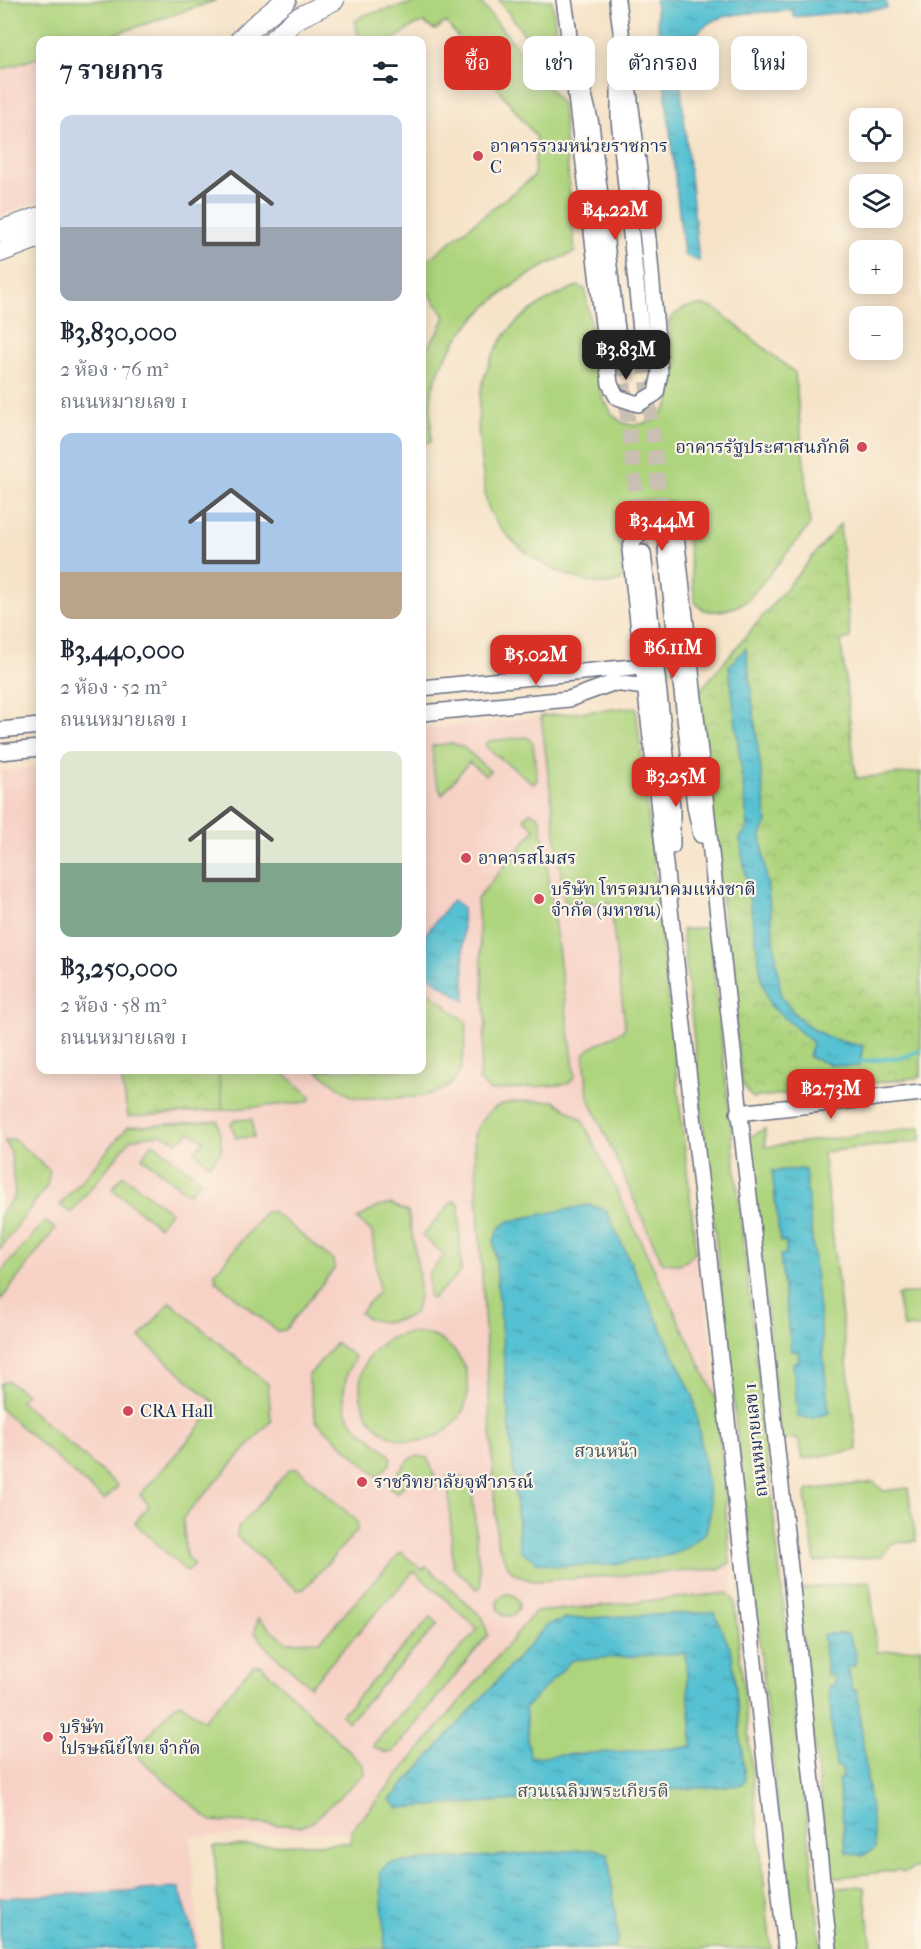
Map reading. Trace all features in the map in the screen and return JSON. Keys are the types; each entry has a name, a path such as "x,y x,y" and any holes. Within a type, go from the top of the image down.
{"street":[{"path":"244,36 286,0"},
{"path":"277,36 296,19 334,0"},
{"path":"564,0 610,384 617,397 631,404 651,398 659,387 648,239 618,6"},
{"path":"618,6 619,119 644,359"},
{"path":"567,20 591,124 621,362"},
{"path":"0,231 36,218"},
{"path":"0,252 36,238"},
{"name":"ถนนหมายเลข 1","path":"786,1949 635,598 631,543 643,529 664,529 671,533 678,544 738,1113 791,1577 829,1949"},
{"name":"ถนนหมายเลข 1","path":"666,550 695,806 719,926"},
{"name":"ถนนหมายเลข 1","path":"643,553 672,808 673,933"},
{"path":"426,688 643,666"},
{"path":"569,699 588,686 587,678 577,673"},
{"path":"426,713 569,699 613,683 646,687"},
{"path":"0,730 36,726"},
{"path":"0,752 36,748"},
{"path":"738,1113 921,1093"}],"shaded area":[{"path":"36,58 36,202 0,216 0,70"},
{"name":"ราชวิทยาลัยจุฬาภรณ์","path":"636,707 675,1077 717,1400 734,1599 727,1593 535,1612 351,1831 190,1837 200,1949 0,1949 0,771 36,767 36,1074 426,1074 426,729"}],"green space":[{"path":"0,0 217,0 110,36 36,36 36,58 0,70"},
{"path":"426,0 474,0 482,4 508,36 457,36 446,22 435,30 424,23 415,25 399,36 358,36 355,21 364,15"},
{"path":"499,0 552,0 556,36 526,36"},
{"path":"511,40 523,55 523,90 551,90 562,104 575,252 509,288 471,322 455,342 442,364 433,387 430,407 431,442 426,443 426,349 439,331 445,316 426,290 426,261 534,176 536,137 499,90 511,90"},
{"path":"577,286 585,289 602,396 612,414 623,423 634,425 646,423 655,419 668,406 673,386 669,321 679,311 691,306 704,306 717,310 795,373 810,525 748,600 720,611 706,610 695,602 684,512 668,502 649,500 639,502 623,512 617,520 624,574 620,581 606,584 567,575 543,564 509,538 492,516 485,495 478,433 480,398 488,365 506,334 521,318 548,300"},
{"path":"840,524 850,638 841,640 856,778 921,772 921,1077 753,1098 742,1084 699,692"},
{"path":"636,707 696,1251 685,1262 677,1264 662,1262 588,1096 584,1055 589,1049 624,1030 625,1024 610,902 572,905 564,900 541,716"},
{"path":"527,737 533,743 537,780 534,784 487,748 485,744 489,741"},
{"path":"451,743 463,747 490,771 485,775 469,762 442,795 434,775 432,746"},
{"path":"530,812 538,816 541,821 575,1076 568,1084 490,1091 479,1080 486,1023 477,899 535,829 524,819"},
{"path":"709,927 821,1949 793,1949 682,930"},
{"path":"426,989 467,1023 463,1061 459,1073 452,1083 442,1090 416,1097 352,1097 321,1074 426,1074"},
{"path":"121,1074 218,1074 223,1110 128,1117"},
{"path":"218,1074 285,1074 312,1097 307,1102 223,1110"},
{"name":"สวนหน้า","path":"554,1101 582,1119 717,1400 730,1563 720,1569 535,1581 513,1572 500,1549 497,1540 474,1136 480,1123 496,1107 515,1102"},
{"path":"252,1119 254,1137 236,1138 231,1124 235,1120"},
{"path":"218,1121 222,1149 213,1162 208,1164 195,1152 204,1140 190,1132 178,1142 160,1134 131,1139 71,1213 60,1205 128,1127"},
{"path":"921,1127 921,1141 823,1152 857,1450 802,1459 798,1439 780,1440 749,1137 765,1129 765,1147"},
{"path":"14,1139 50,1171 47,1186 0,1249 0,1214 15,1196 11,1153 5,1141"},
{"path":"153,1143 201,1180 189,1194 142,1157"},
{"path":"123,1175 170,1212 159,1227 112,1189"},
{"path":"453,1201 459,1204 461,1272 432,1299 429,1296 429,1273 445,1255 422,1236"},
{"path":"391,1204 408,1212 419,1291 414,1314 386,1322 373,1320 360,1313 379,1291 372,1232 357,1219 379,1206"},
{"path":"272,1211 333,1260 334,1269 285,1330 277,1331 216,1281 215,1273 264,1213"},
{"path":"45,1221 55,1229 0,1301 0,1273"},
{"path":"921,1292 921,1328 903,1327 897,1295"},
{"path":"170,1302 268,1384 271,1421 183,1518 186,1556 195,1564 186,1571 135,1523 149,1505 140,1495 218,1406 140,1338"},
{"path":"414,1333 435,1337 452,1349 464,1366 468,1387 464,1408 452,1425 435,1437 414,1441 393,1437 376,1425 364,1408 360,1387 364,1366 376,1349 393,1337"},
{"path":"336,1343 355,1357 345,1383 346,1410 356,1426 391,1457 390,1464 378,1477 316,1421 308,1376"},
{"path":"8,1381 26,1394 20,1401 118,1486 104,1500 0,1408 0,1384"},
{"path":"417,1456 427,1458 431,1465 435,1488 417,1473 397,1493 387,1485 410,1459"},
{"path":"290,1469 298,1469 357,1521 358,1529 304,1589 297,1590 237,1537 238,1528"},
{"path":"448,1476 462,1478 472,1489 481,1587 477,1589 453,1567"},
{"path":"874,1482 883,1491 908,1488 916,1541 892,1543 882,1556 815,1562 805,1496 808,1490"},
{"path":"401,1552 422,1570 426,1566 483,1618 488,1635 393,1752 386,1753 372,1746 478,1629 414,1571 310,1686 269,1650 255,1632 258,1618 286,1642 320,1641"},
{"path":"870,1581 877,1652 921,1648 921,1866 904,1872 899,1870 840,1877 832,1876 828,1864 798,1598 800,1589"},
{"name":"สวนเฉลิมพระเกียรติ","path":"727,1593 734,1599 771,1949 221,1949 214,1846 351,1843 351,1831 535,1612"},
{"path":"508,1594 516,1597 519,1605 516,1613 508,1616 500,1613 497,1605 500,1597"},
{"path":"431,1617 438,1624 348,1722 341,1715"},
{"path":"254,1665 261,1665 363,1765 364,1774 312,1822 301,1826 211,1821 139,1758 137,1753 140,1745 174,1706 180,1703 204,1720"},
{"path":"864,1887 872,1949 836,1949 830,1897 834,1889"}],"water":[{"path":"655,0 886,0 887,8 794,17 793,10 734,15 704,26 695,36 659,36"},
{"path":"665,90 681,90 699,261 684,255"},
{"path":"746,648 767,822 761,835 781,996 797,1016 816,1031 837,1040 863,1046 859,1067 832,1065 809,1057 812,1042 770,1005 762,981 740,839 748,827 729,666"},
{"path":"453,900 462,907 465,1001 426,974 426,933"},
{"path":"805,1169 829,1413 813,1418 798,1417 793,1363 799,1362 798,1351 791,1351 780,1255 786,1254 786,1242 780,1242 772,1171"},
{"name":"สวนหน้า","path":"588,1205 606,1210 694,1398 711,1509 706,1532 688,1547 671,1555 609,1565 555,1566 537,1562 520,1550 494,1241 498,1230 509,1221"},
{"path":"714,1612 732,1653 745,1780 742,1785 399,1808 390,1800 547,1625 566,1619","holes":["685,1653 693,1747 530,1757 525,1708 572,1660"]},
{"path":"823,1634 848,1634 856,1653 855,1666 848,1667 852,1690 857,1690 875,1848 863,1856 846,1852 838,1779 843,1778 842,1767 836,1767 828,1686 835,1685 833,1675 827,1675"},
{"path":"595,1849 608,1854 618,1935 616,1944 610,1949 385,1949 380,1871 389,1863"},
{"path":"179,1888 193,1932 195,1949 0,1949 0,1898"}],"waterway":[{"path":"857,1062 904,1057 921,1050"}],"tunnel":[{"path":"644,359 666,550"},
{"path":"621,361 643,553"}],"place":[{"name":"อาคารรวมหน่วยราชการ C","path":"478,156"},
{"name":"อาคารรัฐประศาสนภักดี","path":"862,447"},
{"name":"อาคารสโมสร","path":"466,858"},
{"name":"บริษัท โทรคมนาคมแห่งชาติ จำกัด (มหาชน)","path":"539,899"},
{"name":"CRA Hall","path":"128,1411"},
{"name":"ราชวิทยาลัยจุฬาภรณ์","path":"362,1482"},
{"name":"บริษัท ไปรษณีย์ไทย จำกัด","path":"48,1737"}]}
